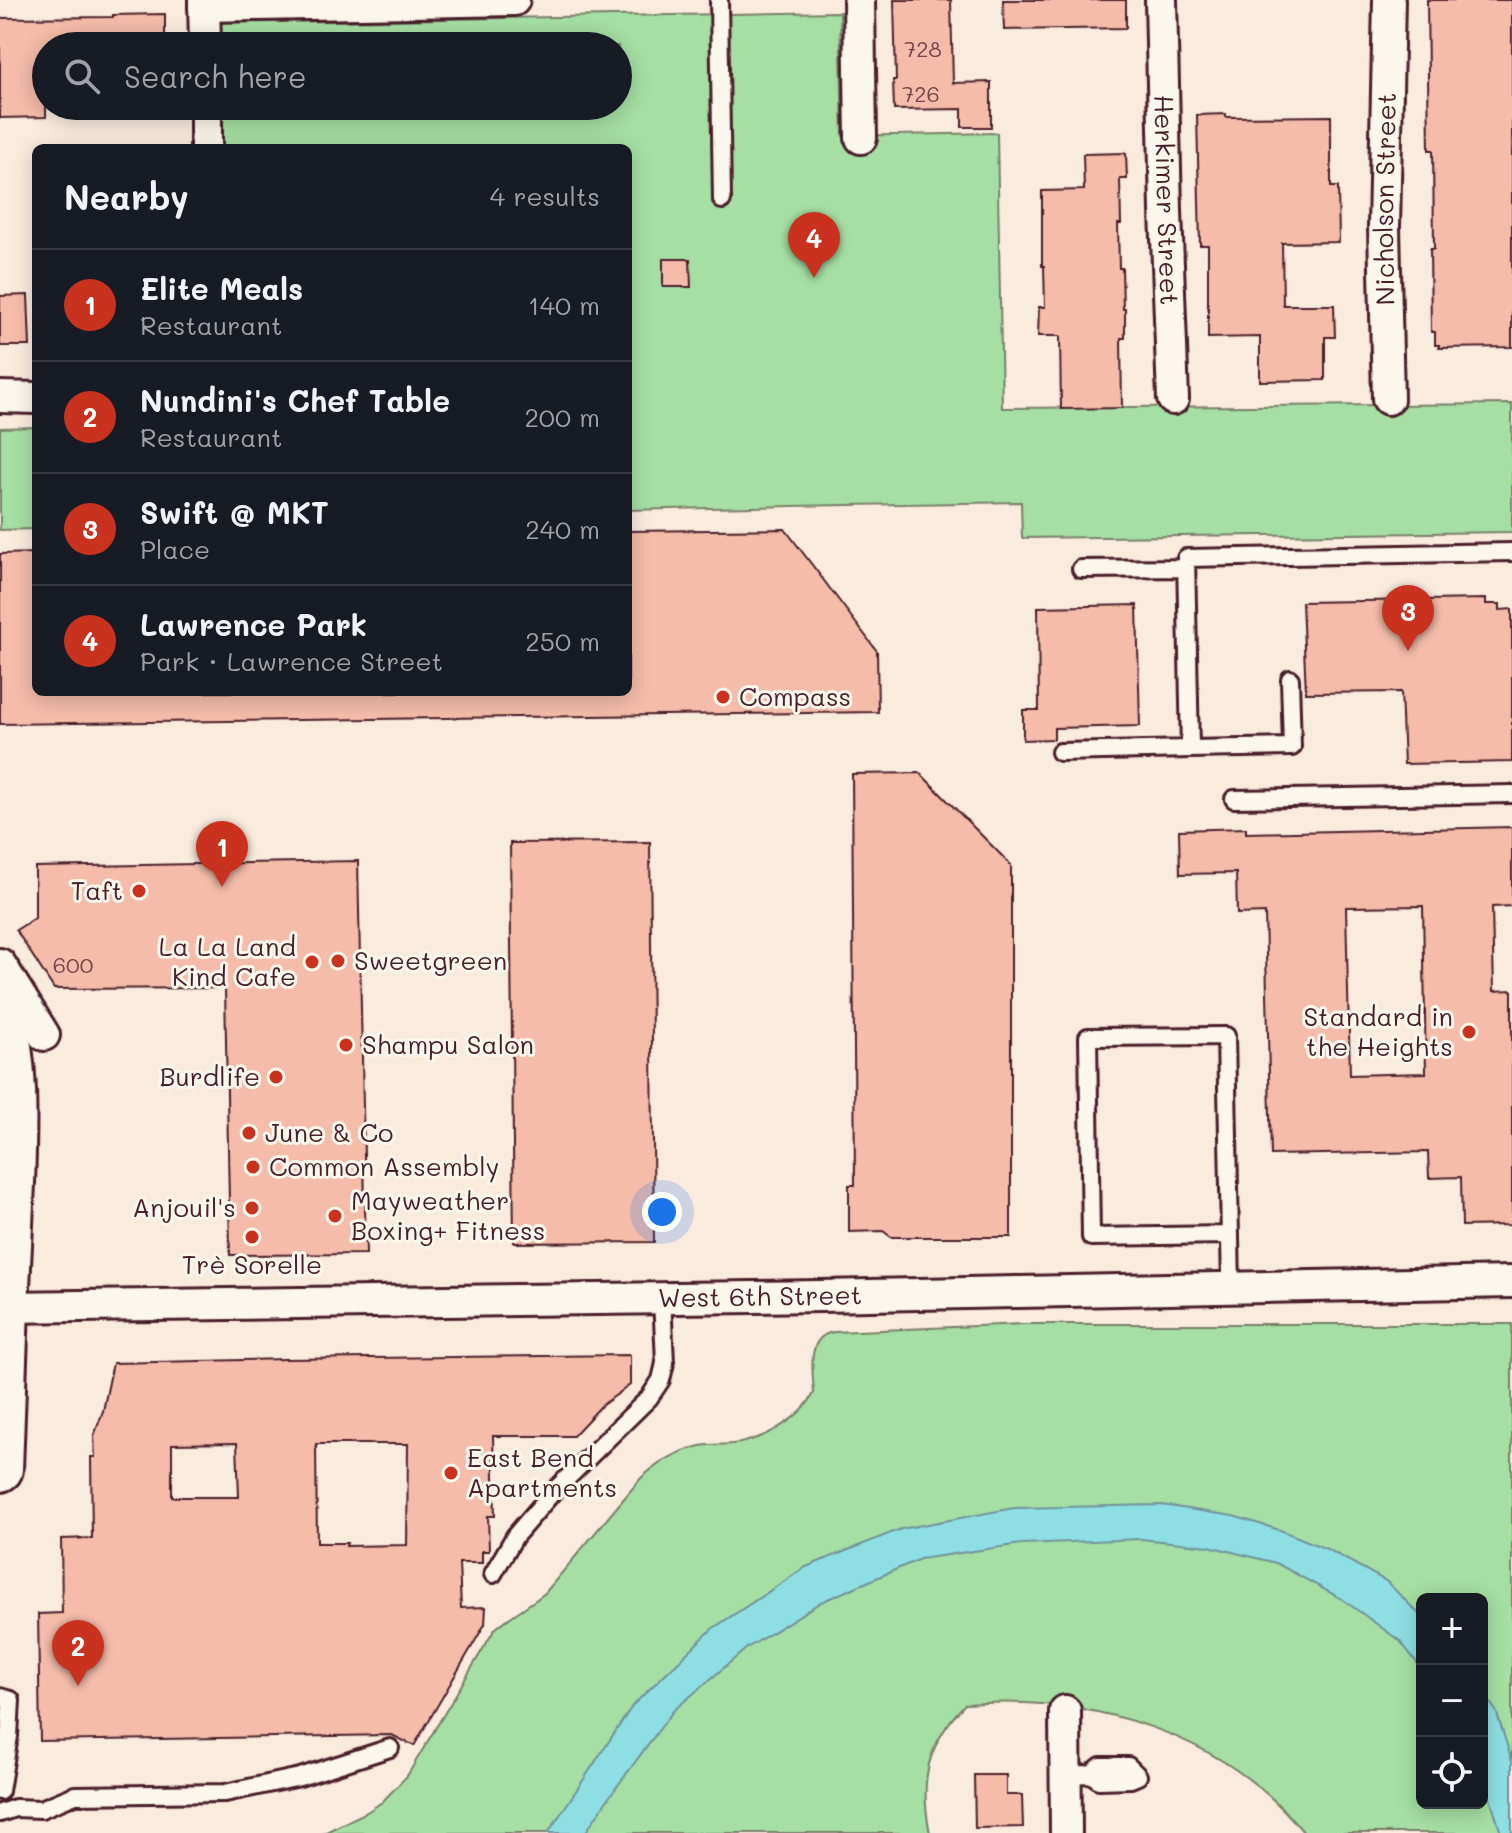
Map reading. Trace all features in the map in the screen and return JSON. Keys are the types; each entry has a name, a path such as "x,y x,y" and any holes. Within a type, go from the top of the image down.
{"main road":[{"path":"0,1005 13,1079 13,1152 2,1297 0,1469"}],"street":[{"path":"205,32 204,3 514,0"},
{"path":"859,0 861,138"},
{"name":"Herkimer Street","path":"1161,0 1173,399"},
{"name":"Nicholson Street","path":"1388,399 1384,227 1389,0"},
{"path":"206,120 206,144"},
{"path":"0,397 32,398"},
{"path":"0,964 44,1035"},
{"name":"West 6th Street","path":"2,1297 662,1298 1512,1282"},
{"path":"1065,1711 1078,1774 1066,1833"}],"lane":[{"path":"719,0 722,200"},
{"path":"1190,749 1186,558 1512,552"},
{"path":"1081,569 1186,568"},
{"path":"1060,752 1292,747 1290,679"},
{"path":"1234,799 1512,794"},
{"path":"1230,1235 1091,1237 1088,1037 1226,1036 1230,1235 1231,1288"},
{"path":"493,1574 515,1536 551,1494 649,1398 661,1380 665,1363 662,1298"},
{"path":"0,1697 11,1700 0,1791"},
{"path":"0,1813 15,1808 41,1809 75,1795 225,1793 300,1777 390,1748"}],"green space":[{"path":"840,12 843,136 997,133 1002,408 1512,404 1512,532 1022,538 1021,502 632,510 632,144 217,144 216,120 632,120 632,32 215,32 215,23"},
{"path":"32,427 32,529 0,530 0,428"},
{"path":"1024,1324 1512,1324 1512,1833 1304,1833 1271,1798 1234,1769 1194,1745 1151,1727 1105,1714 1059,1706 1012,1703 965,1704 942,1734 934,1748 926,1779 930,1833 324,1833 382,1802 407,1776 495,1629 545,1593 641,1478 683,1451 755,1439 779,1428 800,1412 814,1393 813,1356 818,1340 834,1332"}],"water":[{"path":"1162,1505 1233,1516 1283,1531 1329,1550 1386,1581 1416,1611 1416,1661 1400,1641 1342,1599 1276,1563 1209,1546 1141,1539 1021,1544 920,1559 821,1602 747,1648 673,1711 585,1833 548,1833 633,1705 712,1629 806,1567 901,1529 1014,1508"},
{"path":"1488,1700 1496,1711 1512,1761 1512,1833 1501,1833 1488,1791"}],"building":[{"path":"894,0 951,0 953,83 991,82 991,127 962,127 962,109 894,110"},
{"path":"1003,0 1126,0 1126,28 1004,30"},
{"path":"1427,0 1512,0 1512,347 1439,348 1435,345 1435,332 1431,332 1433,150 1429,150"},
{"path":"165,14 165,32 32,32 32,117 0,118 0,18"},
{"path":"1226,114 1226,117 1331,116 1331,187 1338,187 1339,242 1282,243 1283,305 1334,305 1335,337 1325,337 1325,380 1260,381 1260,337 1208,338 1208,245 1200,245 1197,115"},
{"path":"1126,153 1127,179 1120,179 1121,224 1118,224 1119,268 1122,268 1125,309 1125,338 1121,338 1122,408 1061,409 1060,336 1038,336 1039,307 1045,307 1042,191 1084,190 1083,154"},
{"path":"663,259 690,259 691,287 663,287"},
{"path":"28,295 30,346 0,346 0,296"},
{"path":"785,529 877,651 878,712 0,724 0,554 32,553 32,696 632,696 632,531"},
{"path":"1486,599 1486,604 1500,604 1500,610 1512,609 1512,762 1404,764 1401,692 1306,693 1302,602"},
{"path":"1137,605 1140,726 1054,728 1054,739 1023,740 1023,710 1039,710 1038,607"},
{"path":"920,773 1011,865 1011,1237 891,1237 883,1231 849,1232 849,1185 855,1185 852,774"},
{"name":"Standard in the Heights","path":"1512,827 1512,906 1492,907 1494,991 1512,990 1512,1225 1462,1226 1461,1177 1429,1178 1428,1152 1271,1155 1265,913 1237,914 1236,873 1180,874 1179,830 1246,828 1246,833","holes":["1423,906 1426,1073 1350,1075 1346,907"]},
{"path":"650,842 654,1242 514,1243 510,843"},
{"path":"358,861 366,1254 230,1255 225,988 54,989 16,930 35,918 35,867"},
{"path":"630,1355 630,1385 601,1406 573,1436 493,1436 495,1516 488,1516 489,1551 482,1551 482,1563 459,1563 461,1608 486,1607 485,1624 414,1746 392,1735 40,1741 38,1614 62,1613 61,1539 92,1538 91,1457 95,1457 94,1436 103,1411 113,1363","holes":["237,1443 239,1497 172,1497 172,1444","316,1444 408,1444 407,1545 317,1543"]},
{"path":"974,1775 1006,1775 1006,1795 1022,1795 1023,1827 975,1828"}],"place":[{"name":"Lawrence Park","path":"814,278"},
{"name":"Swift @ MKT","path":"1408,651"},
{"name":"Compass","path":"723,697"},
{"name":"Elite Meals","path":"222,887"},
{"name":"Taft","path":"139,891"},
{"name":"Sweetgreen","path":"338,961"},
{"name":"La La Land Kind Cafe","path":"312,962"},
{"name":"Standard in the Heights","path":"1469,1032"},
{"name":"Shampu Salon","path":"346,1045"},
{"name":"Burdlife","path":"276,1077"},
{"name":"June & Co","path":"249,1133"},
{"name":"Common Assembly","path":"253,1167"},
{"name":"Anjouil's","path":"252,1208"},
{"name":"Mayweather Boxing+ Fitness","path":"335,1216"},
{"name":"Trè Sorelle","path":"252,1237"},
{"name":"East Bend Apartments","path":"451,1473"},
{"name":"Nundini's Chef Table","path":"78,1686"}]}
